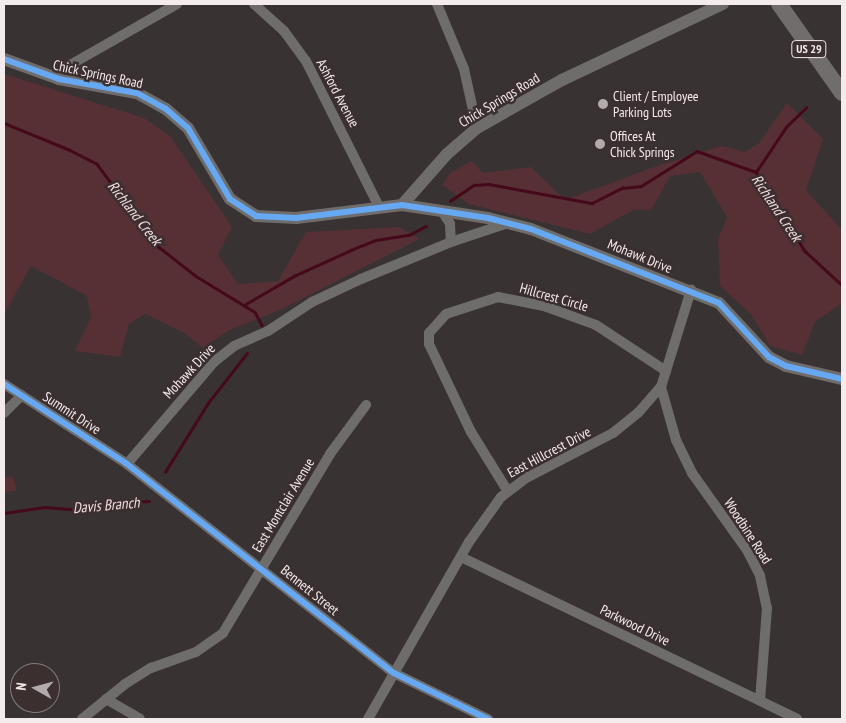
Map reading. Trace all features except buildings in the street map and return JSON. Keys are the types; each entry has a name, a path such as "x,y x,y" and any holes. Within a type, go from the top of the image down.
{"main road":[{"name":"US 29","path":"779,4 842,93"}],"street":[{"path":"59,79 63,69 177,4"},
{"name":"Ashford Avenue","path":"254,4 284,31 306,61 379,206"},
{"path":"437,4 464,69 477,128"},
{"name":"Chick Springs Road","path":"4,59 59,79 137,93 166,109 188,128 230,199 256,216 296,218 379,206 402,205 447,154 477,128 562,80 723,4"},
{"name":"Mohawk Drive","path":"402,205 442,211 554,236 691,290 719,303 762,351 777,362 842,379"},
{"path":"442,211 450,224 451,242"},
{"name":"Mohawk Drive","path":"126,464 214,361 234,346 268,331 312,302 451,242 505,224"},
{"name":"East Hillcrest Drive","path":"368,719 461,556 507,490 613,433 638,413 661,387 691,290"},
{"name":"Hillcrest Circle","path":"507,490 471,432 429,344 429,333 446,314 498,297 544,306 596,325 666,371"},
{"name":"Summit Drive","path":"4,384 126,464"},
{"name":"Woodbine Road","path":"661,387 676,440 692,473 747,550 760,576 767,608 760,701"},
{"path":"4,412 22,395"},
{"name":"East Montclair Avenue","path":"82,719 106,699 151,668 196,652 214,641 232,622 340,437 366,404"},
{"name":"Bennett Street","path":"126,464 262,568 394,673 488,719"},
{"name":"Parkwood Drive","path":"461,556 797,719"},
{"path":"106,699 140,719"}],"shaded area":[{"path":"4,74 144,118 171,137 232,227 218,255 238,284 278,281 306,232 399,227 419,239 280,310 229,330 203,348 183,332 145,314 129,324 120,357 75,351 91,317 87,296 31,266 4,315"},
{"path":"787,103 823,139 806,190 842,230 842,303 815,322 802,355 770,346 751,314 720,286 718,239 727,217 700,172 670,176 651,210 633,210 590,234 469,204 442,185 450,173 472,161 483,173 531,167 565,200 654,167 722,146 745,152 759,143"},
{"path":"13,476 17,490 4,493 4,478"}],"waterway":[{"path":"756,172 786,127 806,108"},
{"name":"Richland Creek","path":"4,123 70,150 97,164 159,247 196,276 255,312 262,325"},
{"name":"Richland Creek","path":"450,201 474,185 489,184 592,203 622,188 641,186 697,151 756,172 805,251 842,285"},
{"name":"Richland Creek","path":"244,305 294,276 351,250 376,240 409,235 426,226"},
{"name":"Davis Branch","path":"165,472 208,403 247,353"},
{"name":"Davis Branch","path":"4,513 45,507 77,510 98,503 149,501"}],"cycle path":[{"path":"4,59 59,79 137,93 166,109 188,128 230,199 256,216 296,218 402,205 488,218 531,229 719,303 769,357 786,366 842,379"},
{"path":"4,384 127,464 394,673 488,719"}],"place":[{"name":"Client / Employee Parking Lots","path":"603,104"},
{"name":"Offices At Chick Springs","path":"600,144"}]}
